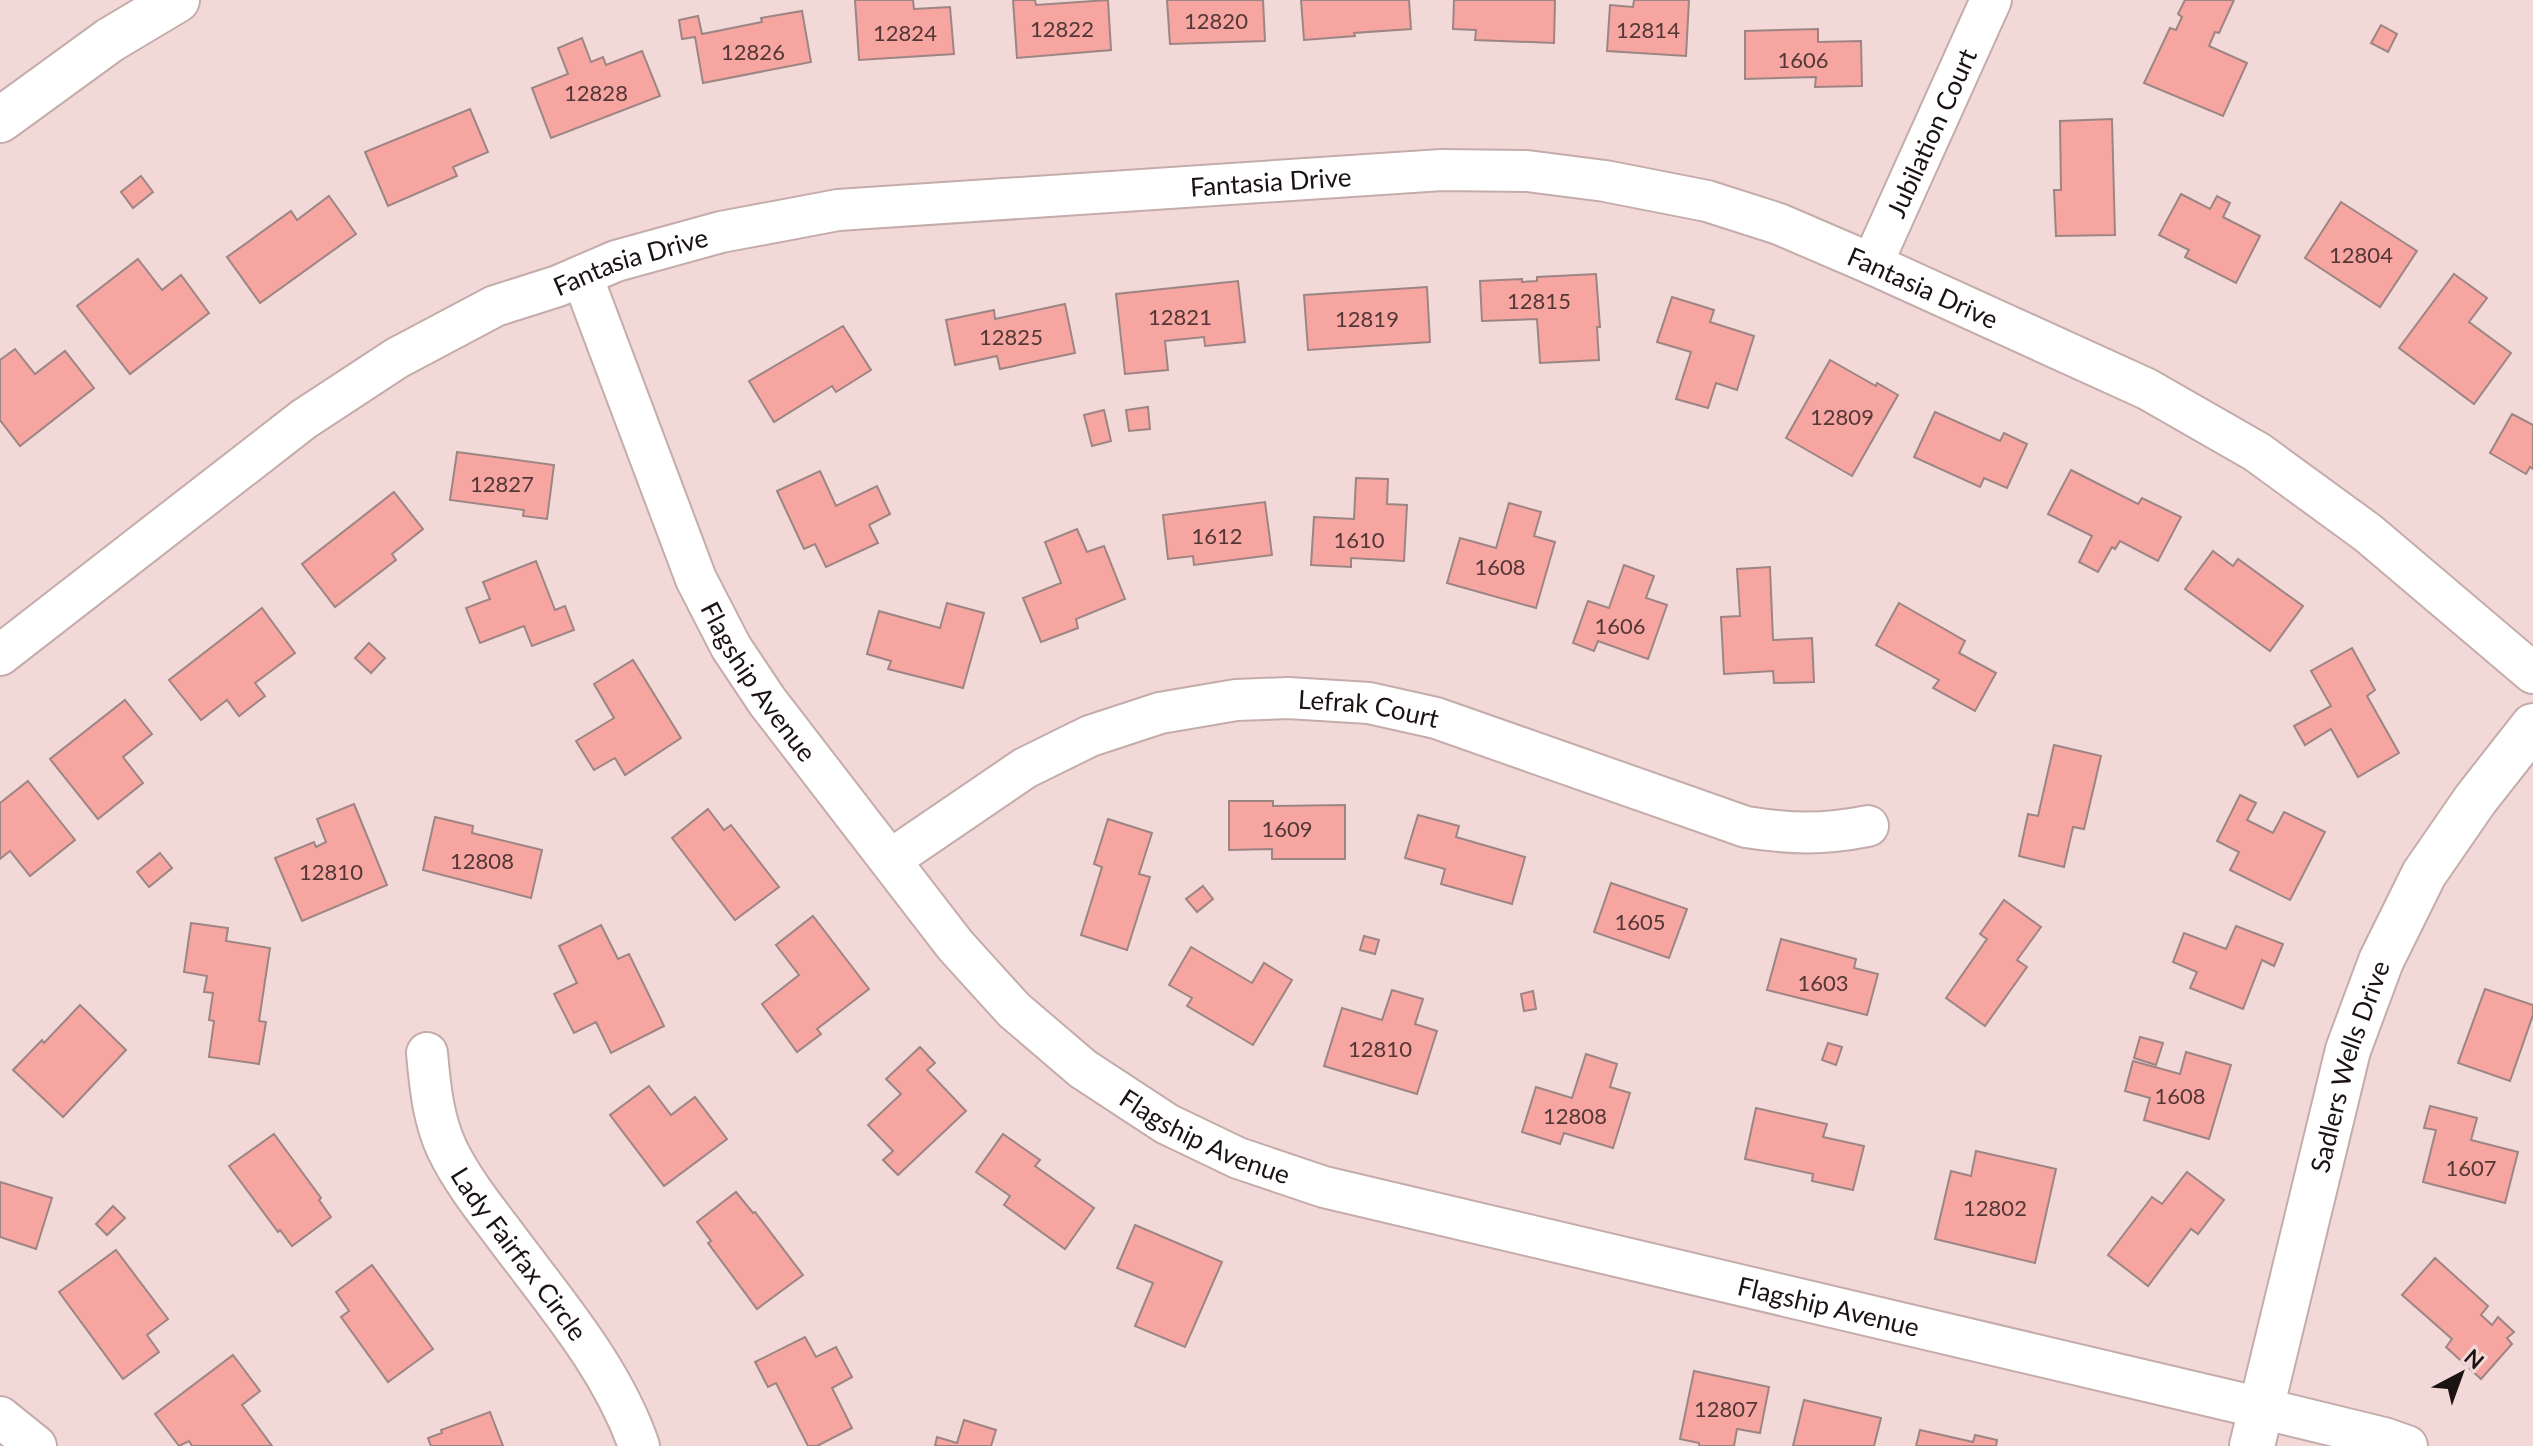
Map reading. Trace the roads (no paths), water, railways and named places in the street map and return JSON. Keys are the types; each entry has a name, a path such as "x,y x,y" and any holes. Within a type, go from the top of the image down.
{"street":[{"path":"0,120 110,40 177,0"},
{"name":"Jubilation Court","path":"1872,264 1991,0"},
{"name":"Fantasia Drive","path":"0,655 304,419 384,367 495,306 616,261 721,232 838,210 1442,170 1527,171 1605,181 1707,201 1779,224 2147,389 2257,452 2368,533 2533,673"},
{"name":"Flagship Avenue","path":"582,276 696,579 731,647 767,701 955,945 1014,1010 1083,1069 1167,1124 1238,1158 1324,1187 2257,1427 2384,1438 2407,1446"},
{"name":"Lefrak Court","path":"890,860 1025,768 1090,736 1160,713 1236,700 1288,698 1369,703 1436,718 1746,827 1793,834 1838,832 1868,826"},
{"name":"Sadlers Wells Drive","path":"2257,1427 2348,1050 2381,961 2424,874 2475,800 2533,726"},
{"name":"Lady Fairfax Circle","path":"427,1053 431,1100 446,1147 469,1188 594,1356 628,1415 639,1446"},
{"path":"0,1417 36,1446"}]}
